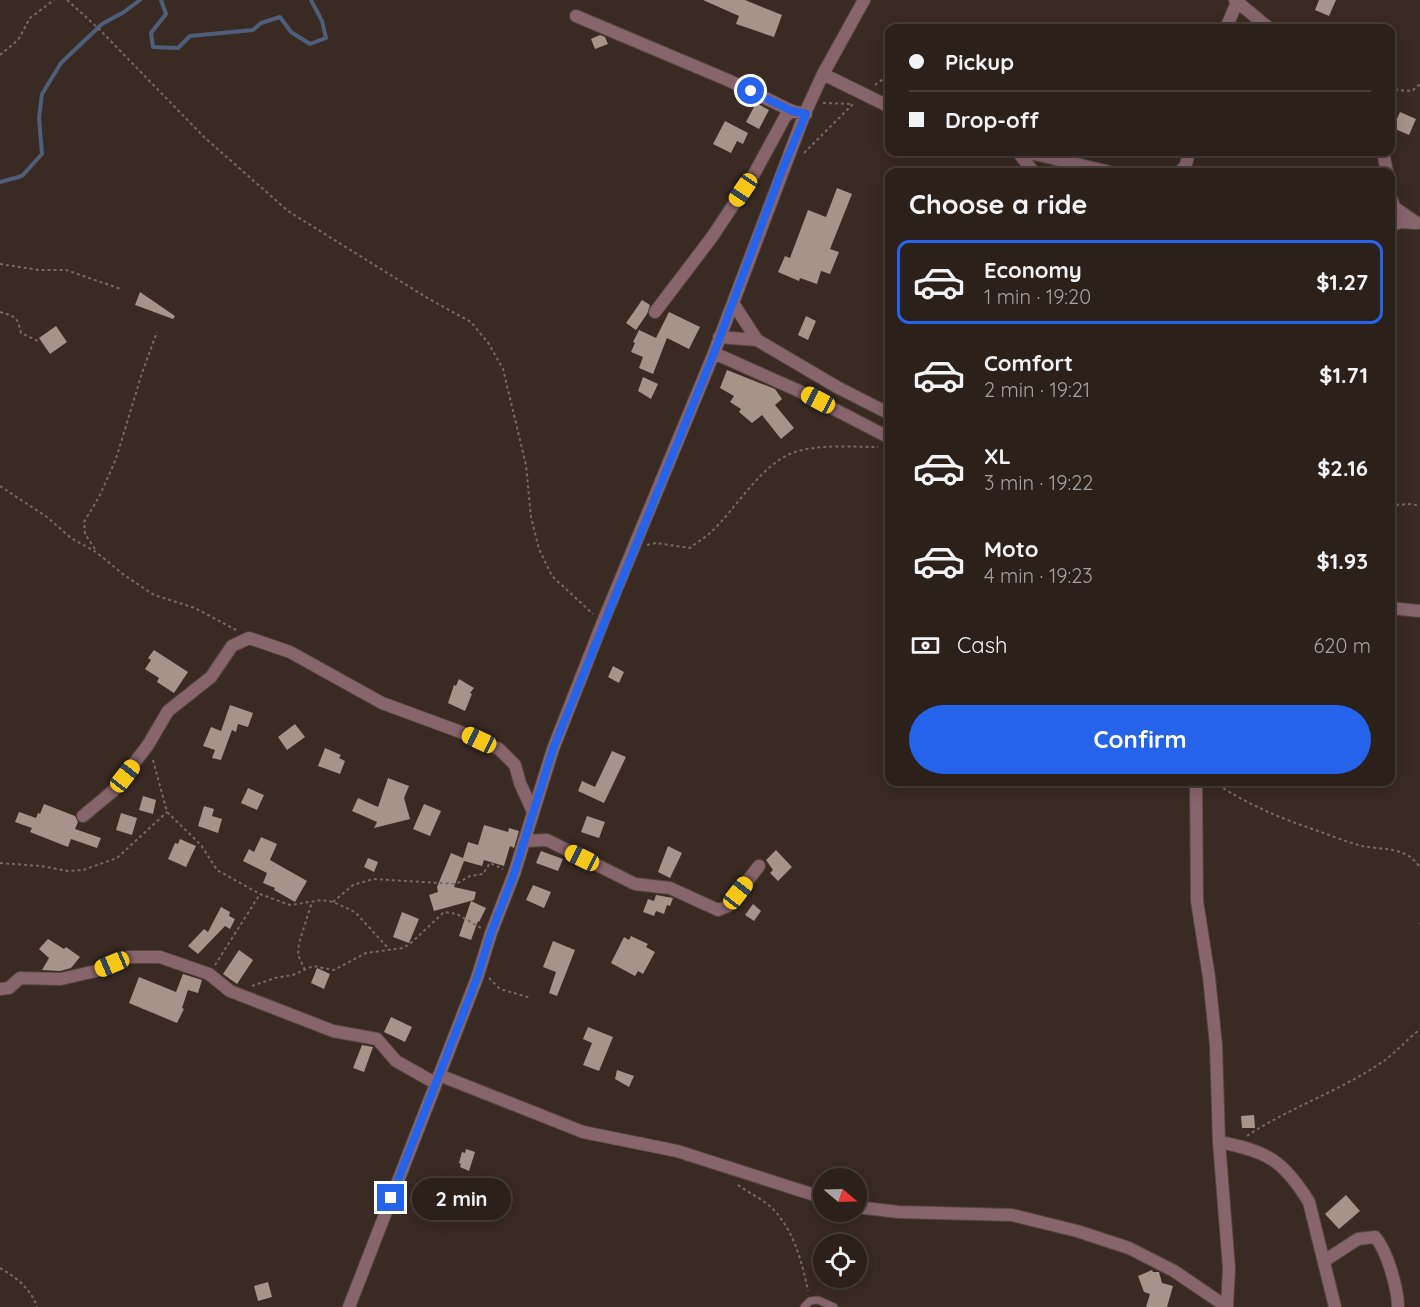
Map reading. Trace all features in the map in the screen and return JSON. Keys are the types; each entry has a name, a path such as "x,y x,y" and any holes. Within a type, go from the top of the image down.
{"street":[{"path":"349,1307 477,978 491,933 514,874 553,749 602,624 714,353 781,173 808,108 823,74 864,0"},
{"path":"1228,24 1237,1 1264,24"},
{"path":"576,16 730,81 792,111"},
{"path":"823,74 885,105"},
{"path":"655,312 712,237 754,174 784,117 792,111 808,108"},
{"path":"1021,156 1030,168"},
{"path":"1043,156 1093,168"},
{"path":"1395,208 1418,223"},
{"path":"1395,224 1418,223"},
{"path":"733,303 757,340"},
{"path":"720,337 757,340 837,387 885,411"},
{"path":"714,353 799,391 885,441"},
{"path":"1395,608 1420,611"},
{"path":"83,816 113,791 148,745 168,711 211,677 232,646 249,638 290,652 382,703 499,749 515,765 533,812"},
{"path":"867,1208 899,1212 1012,1215 1077,1231 1130,1248 1174,1271 1227,1307 1228,1268 1219,1142 1216,1045 1209,977 1197,901 1196,786"},
{"path":"524,841 547,840 635,884 670,888 718,910 728,906 759,866"},
{"path":"0,989 9,988 20,978 61,979 96,971 128,957 160,957 209,974 230,991 333,1030 377,1039 396,1060 437,1079 583,1132 676,1151 813,1195"},
{"path":"1219,1142 1268,1155 1286,1170 1300,1187 1309,1202 1335,1307"},
{"path":"1324,1261 1358,1239 1375,1237 1381,1244 1394,1282 1398,1307"}],"lane":[{"path":"804,1307 810,1301 818,1300 834,1307"}],"path":[{"path":"0,55 18,40 30,18 54,0"},
{"path":"68,0 204,137 288,211 429,299 471,322 489,344 503,369 526,465 531,517 539,549 552,576 602,624"},
{"path":"798,158 863,94 885,78"},
{"path":"1395,88 1412,91 1420,84"},
{"path":"808,108 854,104"},
{"path":"0,264 39,270 66,270 121,289"},
{"path":"0,312 18,319 21,333 38,341"},
{"path":"96,552 85,534 84,522 99,497 116,459 157,332"},
{"path":"635,547 656,543 690,548 710,534 756,481 782,458 793,452 810,448 885,442"},
{"path":"0,486 47,517 71,538 96,552 154,596 195,608 249,638"},
{"path":"1395,505 1411,504 1420,507"},
{"path":"148,745 167,812 201,845 217,870 260,894 290,905 322,900 333,902 355,912 389,949"},
{"path":"1220,786 1255,807 1286,821 1364,846 1392,849 1411,857 1420,868"},
{"path":"0,863 41,866 68,871 83,870 117,858 167,812"},
{"path":"333,902 353,885 373,879 456,884 470,876 483,874 490,863 514,874"},
{"path":"209,974 260,894"},
{"path":"305,970 298,955 298,943 312,902"},
{"path":"230,991 293,975 313,966 334,970 366,953 403,948 444,912 457,914 491,933"},
{"path":"477,978 487,977 500,989 531,998"},
{"path":"1234,1145 1284,1113 1386,1060 1420,1029"},
{"path":"728,1168 731,1180 773,1209 783,1223 801,1256 810,1301"},
{"path":"0,1268 11,1274 27,1289 37,1307"}],"building":[{"path":"703,0 745,0 782,15 774,37 736,24 739,16"},
{"path":"1319,0 1336,0 1329,16 1315,10"},
{"path":"600,35 605,37 608,44 595,49 591,39"},
{"path":"756,103 769,110 759,129 746,122"},
{"path":"1400,112 1416,119 1409,135 1395,129"},
{"path":"725,121 748,133 743,144 737,141 731,153 713,144"},
{"path":"837,188 852,194 830,249 839,252 830,274 821,271 817,284 800,278 799,281 778,272 785,256 790,258 808,210 826,217"},
{"path":"140,292 175,316 173,319 135,305"},
{"path":"642,300 650,305 636,330 626,323"},
{"path":"669,312 700,327 689,349 667,338 653,374 639,368 643,357 631,352 635,343 633,342 639,330 656,338"},
{"path":"806,316 816,321 808,340 798,335"},
{"path":"56,326 67,342 50,354 39,338"},
{"path":"727,370 775,389 782,399 775,405 794,428 781,439 762,415 752,423 739,412 741,409 730,402 734,396 720,388"},
{"path":"643,377 658,384 651,399 638,391"},
{"path":"154,650 188,672 174,693 157,682 159,678 145,669 151,660 148,658"},
{"path":"613,666 624,672 619,683 608,677"},
{"path":"459,679 474,688 470,693 472,694 465,711 448,703 454,685 456,686"},
{"path":"230,705 253,713 248,727 238,724 236,732 232,730 221,760 212,758 215,750 203,746 211,727 221,731"},
{"path":"295,724 305,737 287,750 278,737"},
{"path":"325,748 341,755 339,758 345,761 340,774 318,766"},
{"path":"612,751 626,757 604,803 578,791 582,781 595,787"},
{"path":"388,778 409,786 404,798 410,819 374,828 377,822 352,811 358,798 378,807"},
{"path":"248,788 264,795 257,810 241,803"},
{"path":"143,796 156,800 153,814 139,810"},
{"path":"44,804 75,816 78,822 75,829 101,838 97,848 71,839 68,847 30,832 32,828 15,822 19,812 36,818"},
{"path":"424,804 441,811 430,836 413,829"},
{"path":"204,806 214,809 212,816 222,819 218,833 198,826"},
{"path":"121,813 137,818 132,835 116,830"},
{"path":"587,816 605,822 599,838 581,832"},
{"path":"484,825 508,832 509,828 519,831 514,848 510,846 504,866 484,860 482,866 464,861 454,887 476,892 474,900 434,911 429,895 438,892 437,887 451,853 463,858 468,842 478,845"},
{"path":"261,837 277,844 270,860 307,881 295,902 274,890 275,888 263,883 267,873 243,861 249,849 254,852"},
{"path":"180,839 196,846 186,867 168,859 175,843 178,844"},
{"path":"668,846 682,853 670,878 658,872"},
{"path":"776,850 792,867 778,881 770,873 773,870 766,860"},
{"path":"541,851 563,859 558,871 536,863"},
{"path":"368,858 378,862 374,872 364,867"},
{"path":"533,885 551,892 544,908 526,900"},
{"path":"656,895 673,898 664,914 656,911 654,916 643,912 648,899 654,901"},
{"path":"471,901 486,908 471,940 459,936"},
{"path":"753,904 761,911 754,921 745,915"},
{"path":"221,907 230,912 229,916 235,919 230,929 225,926 198,954 188,946 204,929 208,932"},
{"path":"402,912 419,919 409,943 393,937"},
{"path":"631,936 648,944 646,947 655,952 643,974 638,971 635,976 611,963 624,937 629,940"},
{"path":"48,939 64,949 66,947 80,957 71,968 60,971 42,970 49,958 39,949"},
{"path":"553,941 575,950 557,996 549,993 556,972 543,967"},
{"path":"239,950 253,960 237,984 223,974"},
{"path":"317,968 330,974 324,989 311,983"},
{"path":"183,974 202,980 198,993 188,990 182,1008 184,1009 177,1023 129,1003 139,977 176,992"},
{"path":"391,1017 412,1027 405,1042 384,1032"},
{"path":"588,1027 613,1037 599,1071 583,1065 592,1043 583,1039"},
{"path":"362,1045 373,1047 364,1072 353,1068"},
{"path":"617,1070 634,1076 629,1087 615,1079"},
{"path":"1254,1115 1255,1128 1242,1128 1241,1116"},
{"path":"466,1149 475,1152 469,1171 460,1167 459,1163 462,1152 465,1153"},
{"path":"1346,1195 1360,1211 1339,1229 1325,1214"},
{"path":"1152,1270 1159,1272 1162,1283 1173,1286 1167,1307 1146,1307 1150,1294 1144,1292 1138,1276"},
{"path":"268,1282 272,1297 258,1301 254,1286"}],"waterway":[{"path":"0,182 22,176 42,154 39,118 42,94 61,63 102,24 140,0"},
{"path":"161,0 166,14 151,33 153,47 178,48 190,36 253,30 261,23 280,17 291,32 310,44 326,38 322,21 311,0"}],"route":[{"path":"391,1198 477,978 491,933 514,874 553,749 714,353 781,173 806,114 792,111 751,91"}]}
